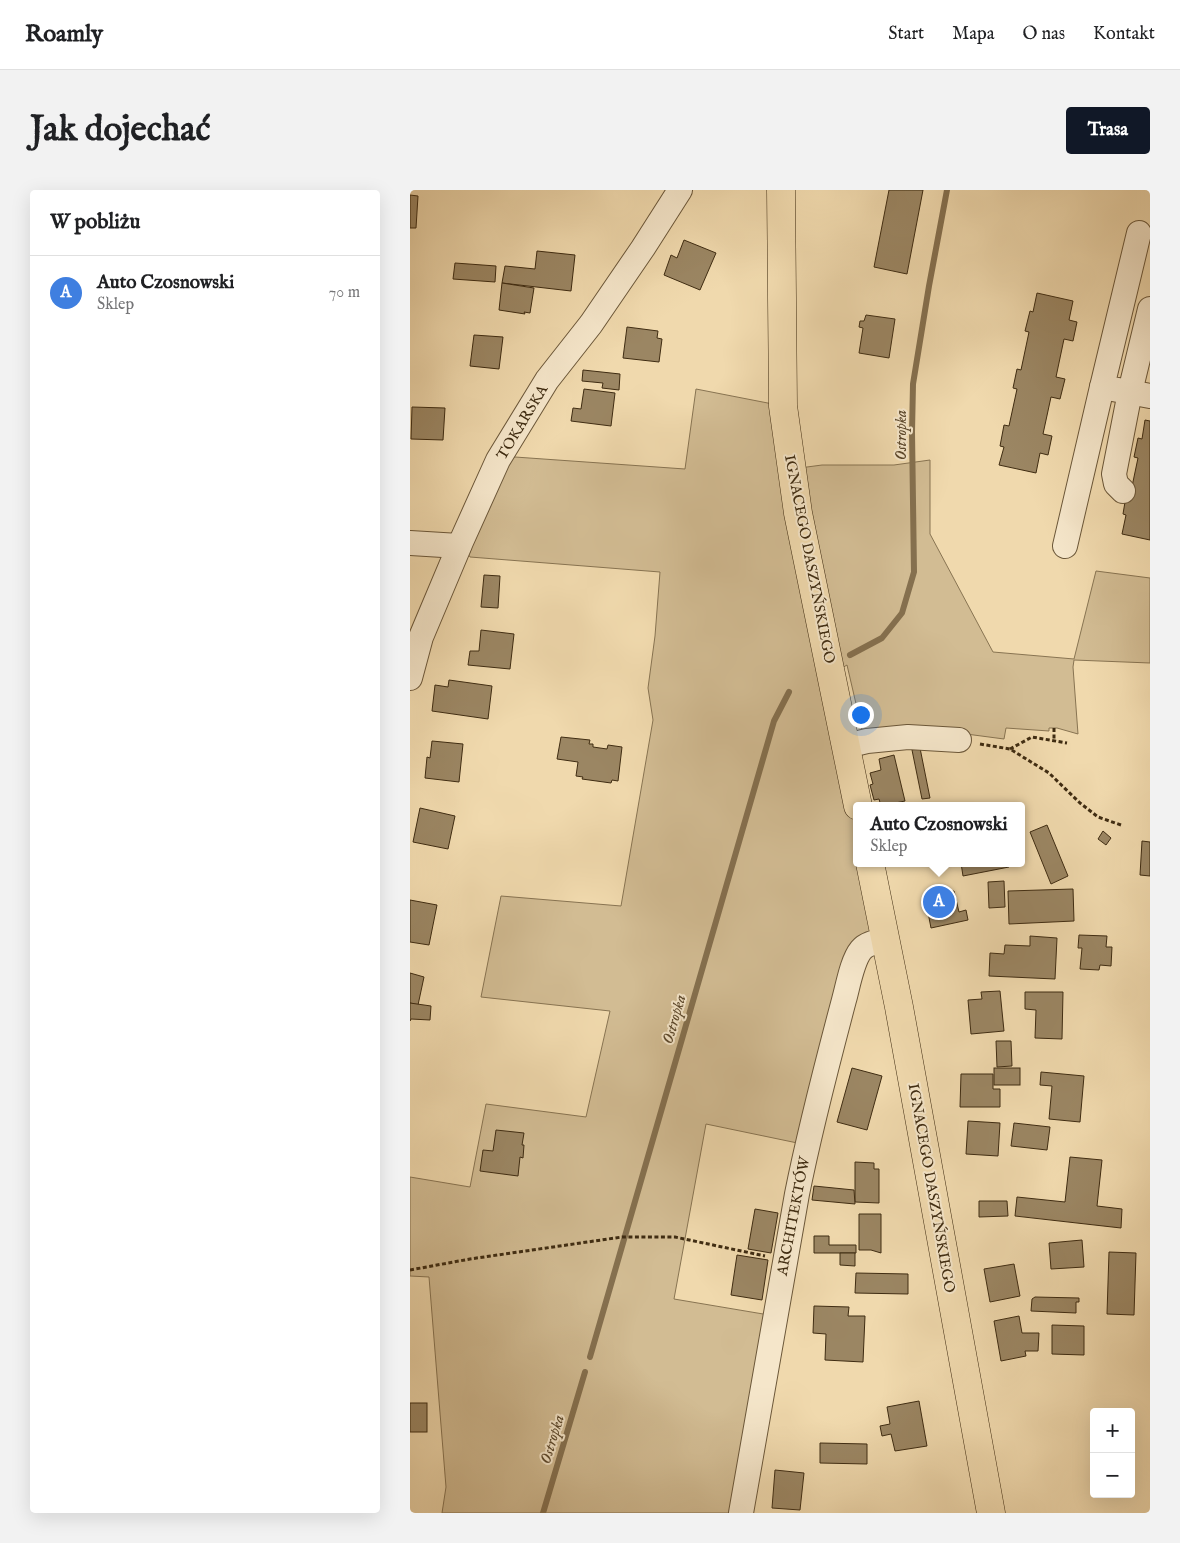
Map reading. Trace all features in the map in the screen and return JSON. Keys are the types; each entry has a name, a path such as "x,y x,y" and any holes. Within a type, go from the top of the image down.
{"main road":[{"name":"IGNACEGO DASZYŃSKIEGO","path":"781,190 783,406 798,513 857,802"},
{"name":"IGNACEGO DASZYŃSKIEGO","path":"871,867 992,1513"}],"street":[{"name":"TOKARSKA","path":"410,678 421,638 459,546 498,460 542,388 591,324 680,190"},
{"path":"1064,546 1139,233"},
{"path":"1123,490 1116,484 1114,474 1140,394 1150,309"},
{"path":"1102,386 1140,394"},
{"path":"410,544 459,546"},
{"path":"846,746 908,737 959,740"},
{"name":"ARCHITEKTÓW","path":"741,1513 807,1145 839,1019 857,958 862,948 886,940"}],"path":[{"path":"1054,728 1054,741"},
{"path":"1010,749 1032,737 1067,743"},
{"path":"959,740 1010,749 1049,773 1080,803 1098,817 1121,825"},
{"path":"410,1270 470,1259 622,1237 675,1237 774,1257"}],"shaded area":[{"path":"696,389 783,406 792,469 822,465 894,465 930,460 930,534 993,652 1074,659 1096,571 1150,578 1150,663 1074,660 1078,734 1057,728 1049,728 1049,731 1006,728 1004,739 936,730 863,734 847,665 831,674 855,802 853,802 853,867 870,867 873,943 807,1145 706,1124 674,1299 775,1316 741,1513 442,1513 446,1487 429,1277 410,1276 410,1177 470,1187 486,1104 586,1117 610,1011 481,997 501,896 621,906 653,720 648,688 655,636 660,572 470,557 461,542 498,460 515,457 685,469"}],"building":[{"path":"889,190 923,190 907,274 874,267"},
{"path":"410,195 418,196 416,228 410,228"},
{"path":"684,240 716,253 700,290 664,275 671,255 677,258"},
{"path":"537,251 575,255 571,291 502,283 505,266 535,269"},
{"path":"455,263 496,266 495,282 453,279"},
{"path":"502,283 534,288 530,313 499,310"},
{"path":"1037,293 1073,301 1069,320 1077,322 1073,341 1064,339 1056,377 1065,379 1060,399 1051,397 1043,434 1052,436 1048,455 1040,453 1036,473 999,465 1004,447 1000,446 1004,425 1009,426 1017,389 1013,388 1017,369 1021,370 1029,332 1025,331 1030,311 1033,312"},
{"path":"866,315 895,319 889,358 859,353 863,328 859,327 860,321 864,321"},
{"path":"627,327 658,331 657,338 662,339 659,362 623,358"},
{"path":"474,335 503,337 499,369 470,366"},
{"path":"583,370 620,374 619,390 602,388 603,383 582,381"},
{"path":"584,389 615,393 611,426 571,421 573,408 581,409"},
{"path":"412,407 445,408 443,440 411,439"},
{"path":"1145,420 1150,421 1150,540 1122,534 1126,515 1123,514 1126,496 1130,496 1138,458 1134,457 1138,438 1142,439"},
{"path":"484,575 500,576 498,608 481,607"},
{"path":"481,630 514,634 510,669 468,665 470,651 479,651"},
{"path":"449,680 492,686 488,719 432,711 435,685 448,687"},
{"path":"561,737 590,740 589,744 593,744 593,747 607,749 608,745 622,747 618,781 612,780 611,783 582,779 583,777 576,776 578,762 557,759"},
{"path":"432,741 463,744 459,782 425,778 427,757 430,758"},
{"path":"920,748 930,798 922,799 912,750"},
{"path":"894,755 905,801 880,802 879,799 874,800 870,785 873,784 870,773 881,770 879,759"},
{"path":"420,808 455,816 448,849 413,842"},
{"path":"1047,825 1068,876 1051,884 1030,832"},
{"path":"1103,831 1111,838 1106,845 1098,839"},
{"path":"1142,841 1150,842 1150,876 1140,875"},
{"path":"962,867 1009,867 963,876"},
{"path":"1004,881 1005,907 989,908 988,882"},
{"path":"1073,889 1074,921 1009,924 1008,891"},
{"path":"954,891 959,912 966,910 968,920 931,928 925,897"},
{"path":"410,900 437,905 429,945 410,942"},
{"path":"1079,935 1107,936 1106,947 1112,947 1111,966 1100,965 1099,970 1080,969 1082,948 1078,948"},
{"path":"1030,936 1057,938 1055,979 989,976 990,953 1004,954 1005,945 1030,946"},
{"path":"410,973 424,977 418,1005 410,1003"},
{"path":"1000,991 1004,1031 971,1034 968,1000 982,999 981,992"},
{"path":"1025,992 1063,992 1062,1039 1035,1038 1036,1010 1025,1009"},
{"path":"410,1003 431,1006 430,1020 411,1019 410,1021"},
{"path":"996,1041 1011,1041 1012,1066 997,1067"},
{"path":"852,1068 882,1076 867,1130 837,1122"},
{"path":"994,1068 1020,1068 1020,1085 994,1085"},
{"path":"1041,1072 1084,1076 1080,1122 1049,1119 1052,1086 1040,1085"},
{"path":"961,1074 993,1074 993,1089 1000,1089 1000,1107 960,1107"},
{"path":"968,1121 1000,1123 998,1156 966,1154"},
{"path":"1014,1123 1050,1127 1047,1150 1011,1146"},
{"path":"496,1130 524,1133 522,1145 524,1145 523,1158 520,1157 518,1176 480,1171 483,1150 493,1151"},
{"path":"1070,1157 1102,1160 1097,1206 1122,1209 1121,1228 1015,1216 1017,1197 1065,1202"},
{"path":"855,1162 874,1163 874,1169 879,1169 879,1203 855,1202"},
{"path":"814,1186 854,1190 855,1204 812,1200"},
{"path":"979,1201 1007,1201 1008,1216 979,1217"},
{"path":"755,1209 778,1213 771,1253 748,1249"},
{"path":"859,1214 881,1214 881,1253 871,1250 859,1250"},
{"path":"814,1236 829,1236 829,1245 856,1245 856,1253 814,1253"},
{"path":"1082,1240 1084,1267 1051,1269 1049,1243"},
{"path":"1109,1252 1136,1253 1134,1315 1107,1314"},
{"path":"840,1253 855,1253 855,1266 840,1265"},
{"path":"737,1255 768,1260 762,1300 731,1295"},
{"path":"1014,1264 1020,1296 990,1302 984,1269"},
{"path":"856,1273 908,1274 908,1294 855,1293"},
{"path":"1035,1297 1079,1298 1079,1302 1076,1302 1076,1313 1031,1311 1032,1299"},
{"path":"814,1306 849,1307 848,1316 865,1316 863,1362 825,1360 826,1334 813,1333"},
{"path":"1019,1316 1022,1333 1039,1333 1038,1351 1025,1351 1026,1356 1001,1361 994,1321"},
{"path":"1052,1325 1084,1326 1084,1355 1052,1354"},
{"path":"919,1401 927,1446 895,1451 891,1434 882,1436 880,1426 890,1424 887,1407"},
{"path":"410,1403 427,1403 427,1432 410,1432"},
{"path":"820,1443 867,1444 867,1464 820,1463"},
{"path":"775,1470 804,1473 800,1510 772,1508"}],"waterway":[{"name":"Ostropka","path":"850,655 882,638 902,613 914,572 913,384 947,190"},
{"name":"Ostropka","path":"590,1357 774,721 789,692"},
{"name":"Ostropka","path":"543,1513 585,1372"}],"place":[{"name":"Auto Czosnowski","path":"939,902"}]}
